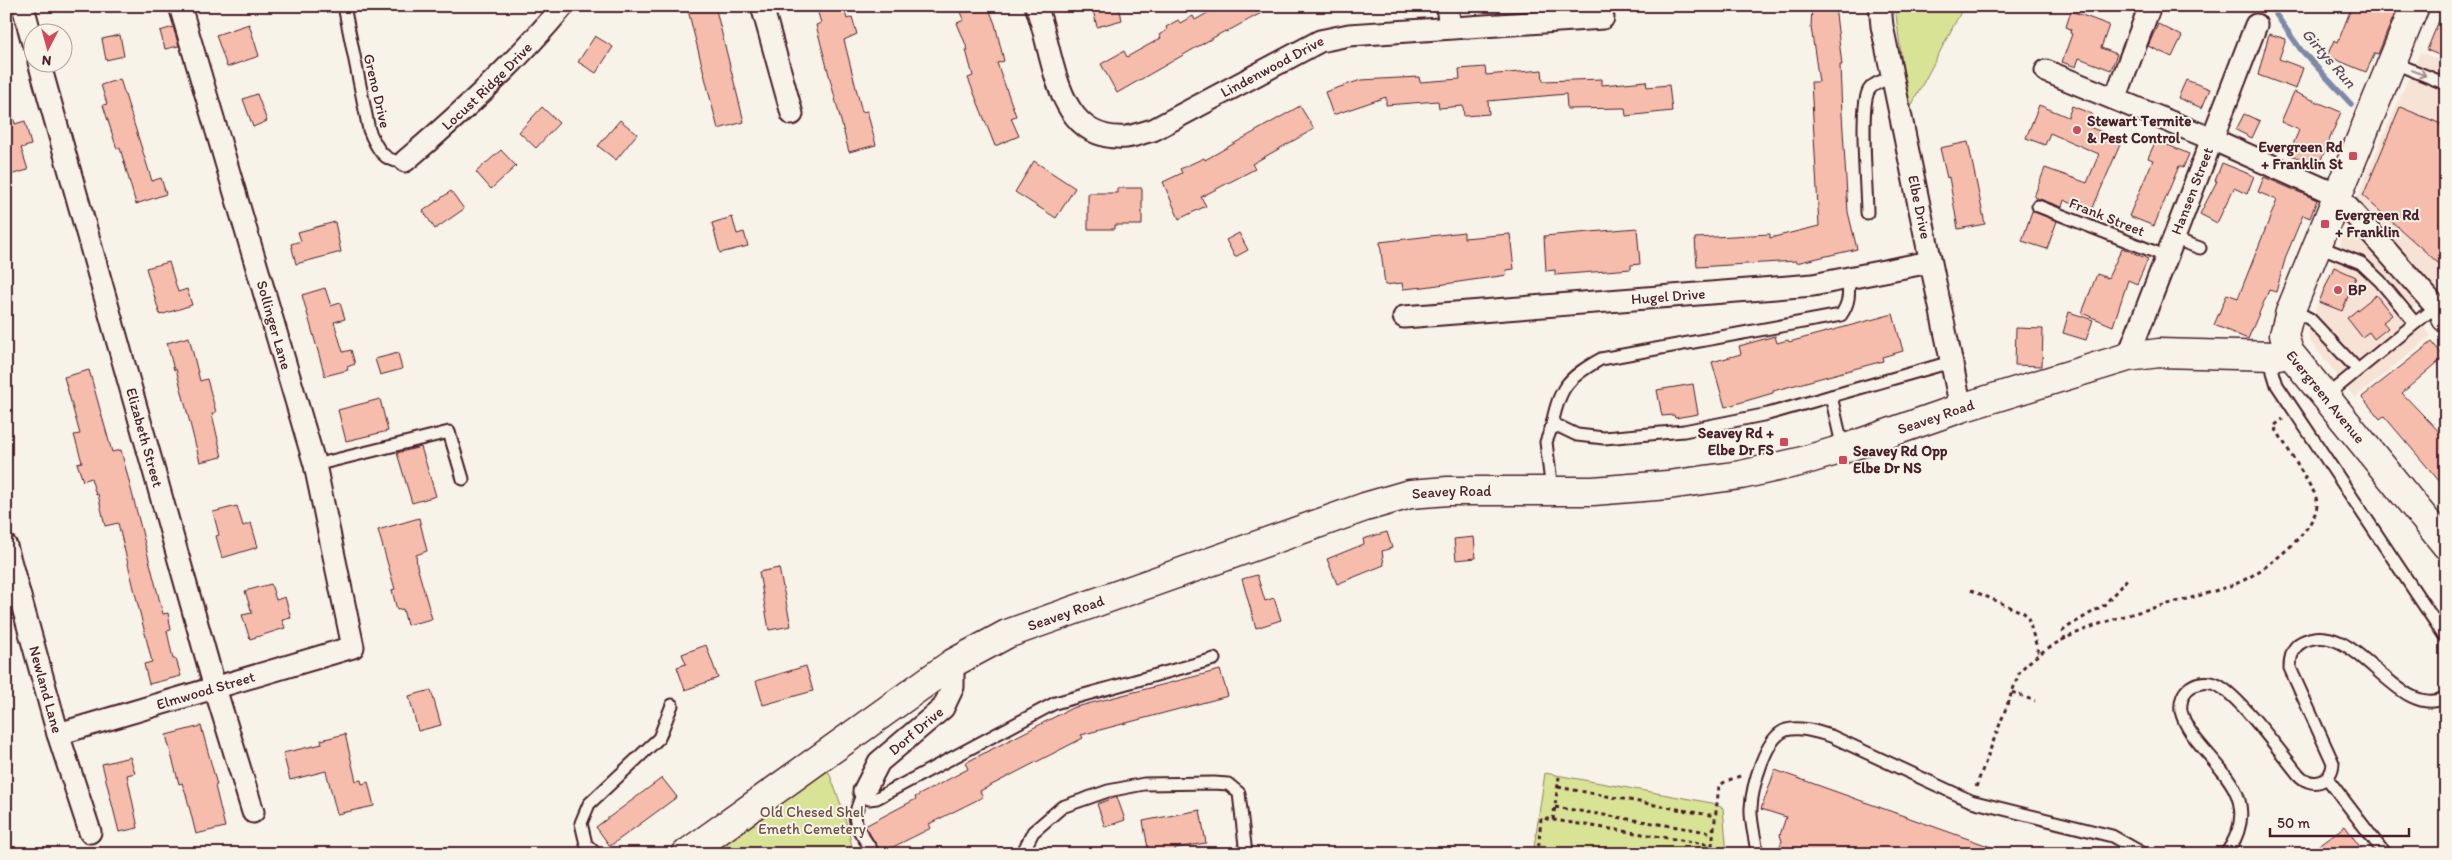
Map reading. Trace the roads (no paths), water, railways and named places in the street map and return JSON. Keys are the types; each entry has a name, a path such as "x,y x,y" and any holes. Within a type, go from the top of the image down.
{"street":[{"path":"23,6 27,22"},
{"name":"Sollinger Lane","path":"180,6 315,465 353,647"},
{"name":"Locust Ridge Drive","path":"405,161 470,106 528,49 563,6"},
{"path":"762,6 792,114"},
{"name":"Lindenwood Drive","path":"1036,6 1059,88 1075,118 1089,128 1106,136 1120,137 1153,130 1320,41 1349,35 1603,18"},
{"path":"1446,6 1450,27"},
{"name":"Elbe Drive","path":"1880,6 1892,78 1961,408"},
{"path":"2115,99 2150,6"},
{"name":"Evergreen Avenue","path":"2415,6 2291,309 2284,335 2282,354 2325,397 2446,545"},
{"name":"Hansen Street","path":"2128,357 2256,25"},
{"path":"2046,71 2212,139 2337,195 2443,314"},
{"name":"Elizabeth Street","path":"42,72 215,688 252,812"},
{"name":"Hugel Drive","path":"1404,317 1813,285 1930,262"},
{"name":"Seavey Road","path":"686,854 953,663 1007,634 1365,507 1410,494 1448,491 1593,491 1668,485 1741,475 1843,449 1961,408 2128,357 2159,353 2282,354"},
{"name":"Newland Lane","path":"6,546 58,734 90,832"},
{"name":"Elmwood Street","path":"58,734 353,647"},
{"name":"Dorf Drive","path":"864,791 878,762 942,708 953,687 953,663"}],"lane":[{"name":"Greno Drive","path":"344,6 369,130 375,145 386,157 397,162 405,161"},
{"path":"2392,62 2446,84"},
{"path":"1867,213 1865,113 1868,92 1874,84 1892,78"},
{"name":"Frank Street","path":"2038,206 2169,247 2200,248"},
{"path":"2316,245 2361,264 2380,281 2415,323"},
{"path":"1552,491 1546,442 1551,429 1556,401 1574,374 1601,358 1841,315 1848,306 1850,295 1848,278"},
{"path":"2291,309 2310,318 2357,369"},
{"path":"2325,397 2415,323 2443,314"},
{"path":"2282,354 2273,372 2278,385 2446,638"},
{"path":"1551,429 1558,426 1577,435 1604,438 1684,431 1768,414 1951,362"},
{"path":"1832,396 1843,449"},
{"path":"315,465 448,432 462,479"},
{"path":"2225,854 2236,838 2240,825 2240,804 2231,782 2195,735 2182,711 2181,701 2184,693 2192,686 2211,683 2231,695 2303,780 2311,783 2321,782 2327,778 2333,772 2333,763 2290,668 2292,652 2298,644 2315,637 2332,638 2410,696 2428,702 2446,697"},
{"path":"874,854 854,820 854,811 864,791 870,799 877,798 1055,703 1214,659"},
{"path":"596,854 586,844 581,823 589,804 659,738 672,705"},
{"path":"1757,854 1750,809 1766,751 1777,735 1786,730 1802,729 1815,731 1853,745 1971,801 2112,836 2144,854"},
{"path":"2327,778 2385,854"},
{"path":"1022,854 1033,832 1062,807 1108,790 1144,784 1214,783 1228,784 1239,793 1246,854"}],"waterway":[{"name":"Girtys Run","path":"2270,6 2301,50 2351,104"}],"place":[{"name":"Stewart Termite & Pest Control","path":"2077,130"},
{"name":"Evergreen Rd + Franklin St","path":"2353,156"},
{"name":"Evergreen Rd + Franklin","path":"2325,224"},
{"name":"BP","path":"2338,290"},
{"name":"Seavey Rd + Elbe Dr FS","path":"1784,442"},
{"name":"Seavey Rd Opp Elbe Dr NS","path":"1843,460"}],"park label":[{"name":"Old Chesed Shel Emeth Cemetery","path":"812,820"}]}
